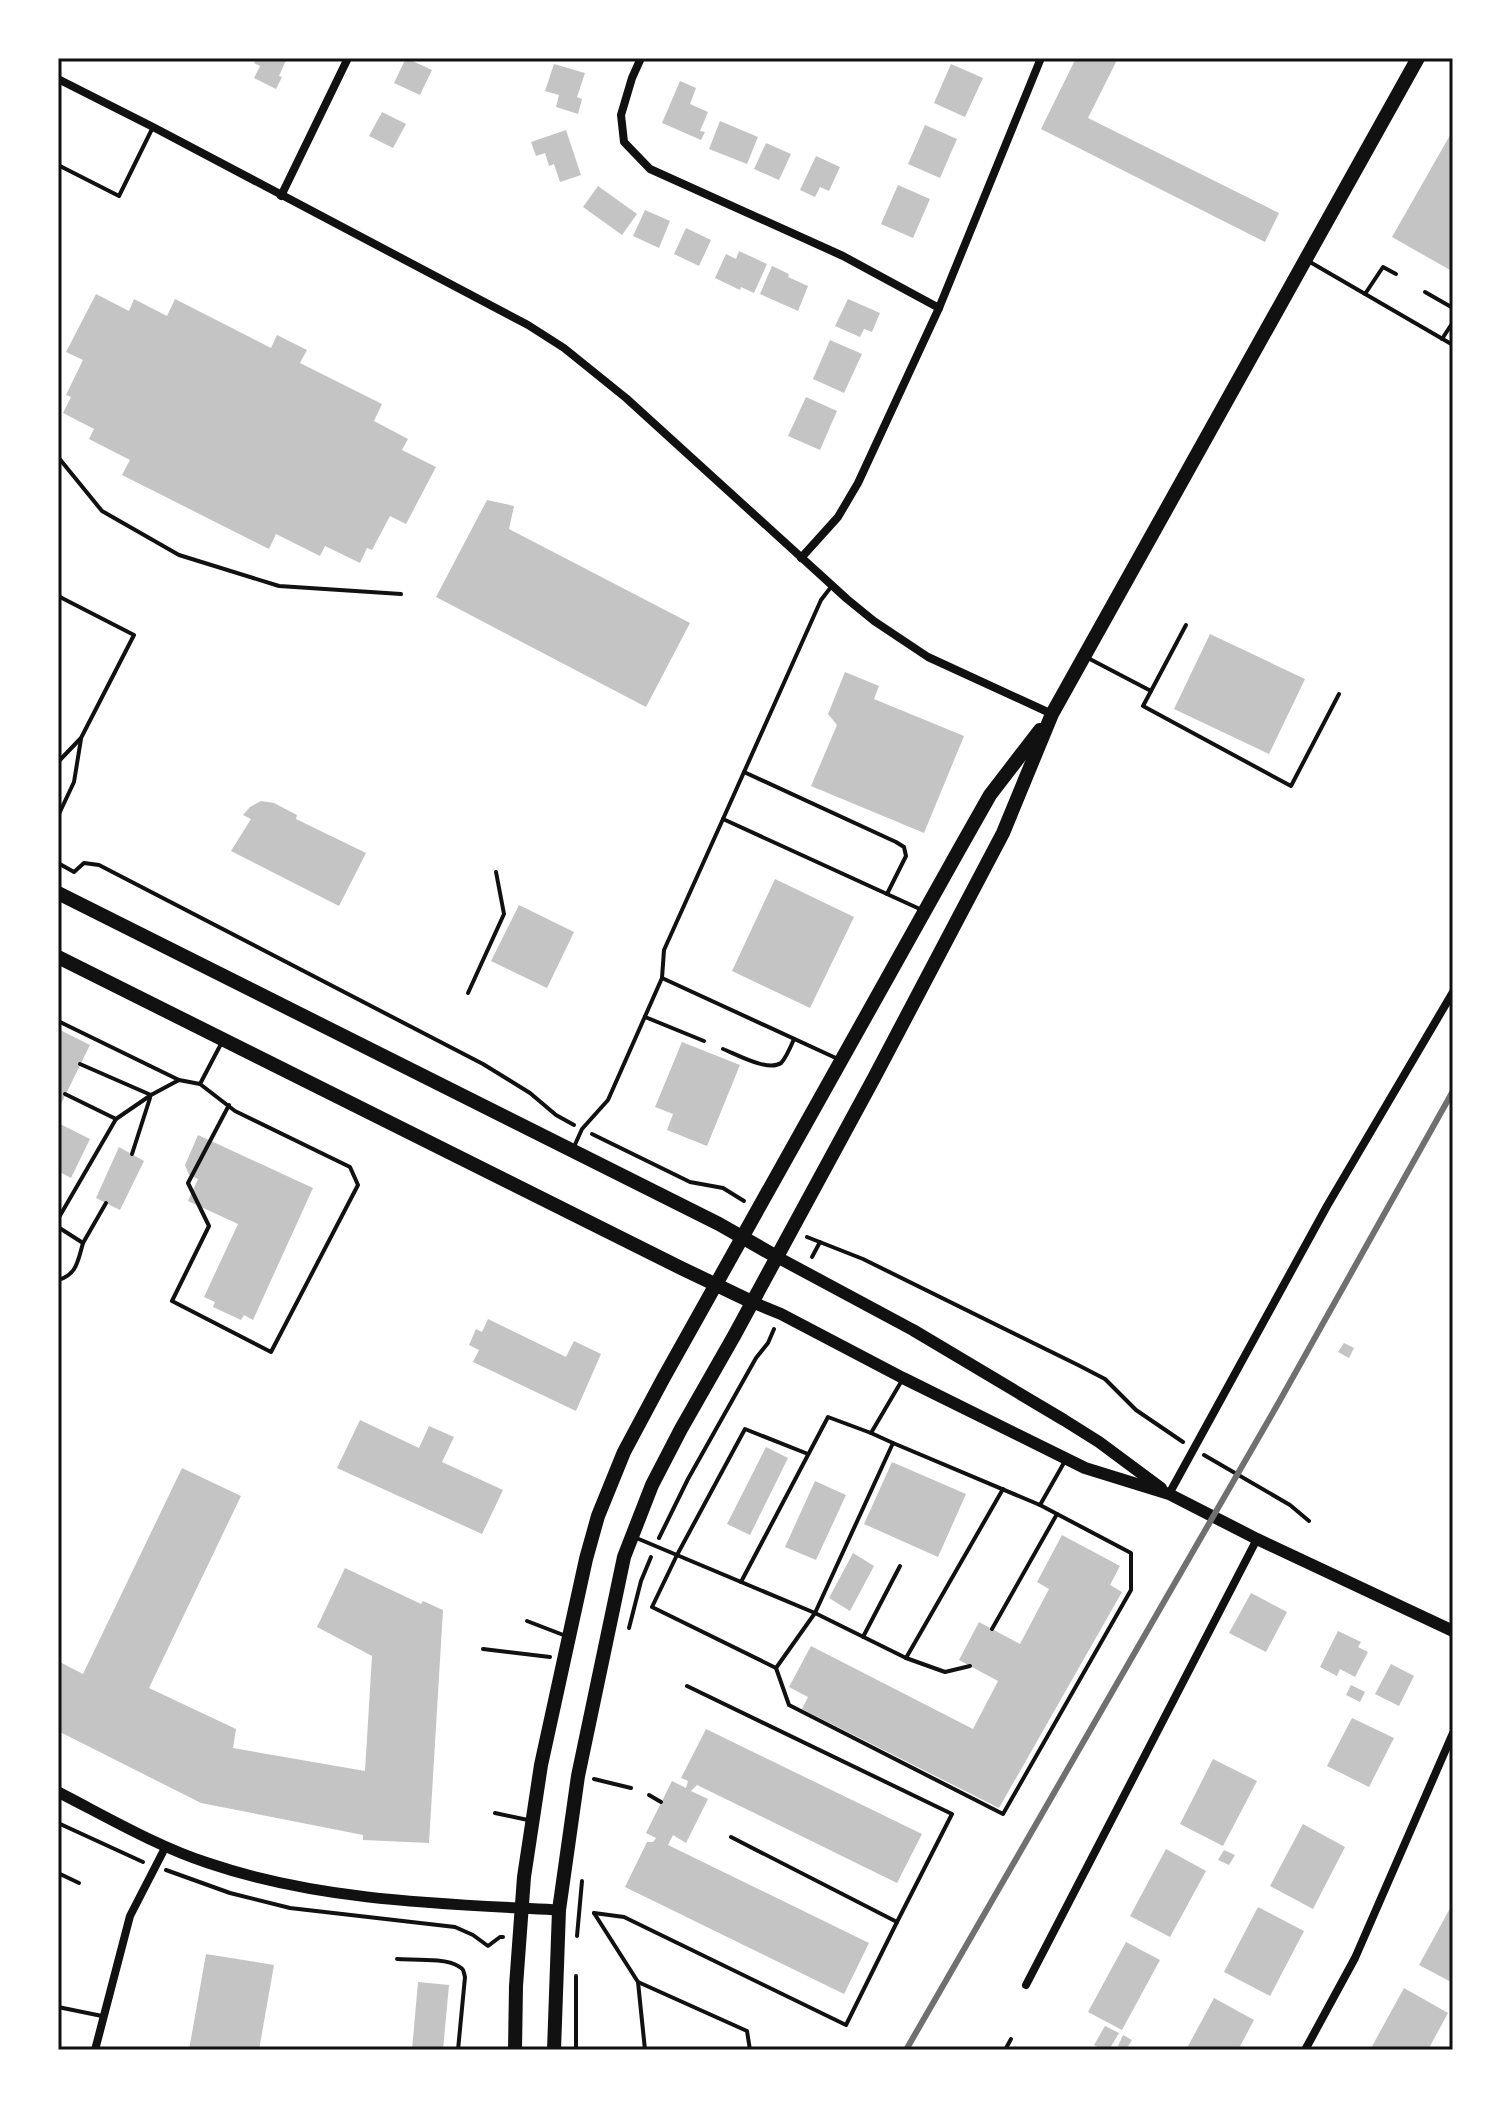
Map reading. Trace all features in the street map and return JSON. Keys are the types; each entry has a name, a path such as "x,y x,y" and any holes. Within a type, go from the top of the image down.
{"main road":[{"path":"554,2050 559,1910 578,1776 624,1557 652,1485 874,1078 1003,833 1052,714 1418,58"},
{"path":"515,2050 516,1986 532,1820 586,1559 605,1495 624,1452 716,1284 990,795 1052,714"},
{"path":"58,893 742,1237 913,1330 1064,1420 1169,1494 1453,1631"},
{"path":"58,957 681,1268 781,1314 1066,1459 1085,1468 1169,1494"}],"street":[{"path":"281,196 348,58"},
{"path":"641,58 621,115 624,142 650,169 843,256 939,308"},
{"path":"801,558 838,517 858,483 939,308 1040,61 1028,58"},
{"path":"58,79 495,306 564,348 626,398 874,621 928,657 1052,714"},
{"path":"1169,1494 1327,1206 1453,992"},
{"path":"1026,1985 1257,1539"},
{"path":"1305,2050 1355,1958 1453,1733"},
{"path":"58,1792 191,1857 235,1872 311,1890 559,1910"},
{"path":"95,2050 130,1916 166,1846"}],"lane":[{"path":"58,165 119,196 153,127"},
{"path":"1304,259 1453,345"},
{"path":"1365,294 1383,267 1396,274"},
{"path":"1425,292 1453,308"},
{"path":"1442,339 1453,322"},
{"path":"58,457 102,511 179,555 279,586 401,594"},
{"path":"573,1150 582,1129 608,1100 662,978 664,950 821,600 832,586"},
{"path":"58,596 134,635 81,738 58,762"},
{"path":"1186,625 1143,706 1291,786 1339,694"},
{"path":"1084,656 1151,691"},
{"path":"58,816 74,782 81,738"},
{"path":"744,772 904,847 906,856 887,894"},
{"path":"723,819 925,911"},
{"path":"468,993 504,914 496,872"},
{"path":"662,978 842,1061"},
{"path":"645,1017 704,1041"},
{"path":"58,1021 179,1080 200,1084 229,1105 235,1111 350,1167 358,1185 271,1352 172,1301 209,1226 188,1183 229,1105"},
{"path":"200,1084 223,1039"},
{"path":"723,1049 766,1066 776,1065 782,1062 794,1039"},
{"path":"80,1064 151,1095"},
{"path":"58,1219 116,1119 179,1080"},
{"path":"65,1094 116,1119"},
{"path":"132,1154 151,1095"},
{"path":"58,1280 74,1272 83,1243 106,1203"},
{"path":"58,1227 83,1243"},
{"path":"871,1433 903,1378"},
{"path":"741,1582 828,1417 1040,1505 1131,1553 1131,1590 1003,1814 789,1705 776,1668 652,1607 745,1429 808,1454"},
{"path":"776,1668 815,1613 893,1443"},
{"path":"1040,1505 1066,1459"},
{"path":"906,1658 1003,1489"},
{"path":"992,1629 1057,1514"},
{"path":"631,1536 815,1613 906,1658 945,1672 970,1666"},
{"path":"863,1637 900,1566"},
{"path":"527,1621 569,1637"},
{"path":"645,2050 638,1982 594,1913 624,1917 846,2025 952,1814 687,1686"},
{"path":"495,1813 532,1820"},
{"path":"731,1837 897,1922"},
{"path":"58,1873 79,1883"},
{"path":"397,1959 447,1962 463,1969 465,1977 458,2050"},
{"path":"638,1982 747,2031 750,2050"},
{"path":"58,2007 104,2016"},
{"path":"1005,2050 1011,2039"}],"path":[{"path":"58,863 74,872 81,864 94,863 483,1064 530,1093 563,1119"},
{"path":"596,1136 690,1182 711,1184 730,1193"},
{"path":"804,1270 820,1242 863,1259 1105,1379 1136,1410 1237,1476 1290,1505 1309,1521"},
{"path":"768,1343 781,1314"},
{"path":"483,1649 564,1659"},
{"path":"592,1778 631,1788"},
{"path":"649,1795 661,1802"},
{"path":"58,1823 132,1858"},
{"path":"176,1874 230,1893 290,1908 445,1925 473,1935 488,1946 494,1942"},
{"path":"577,1944 582,1882"},
{"path":"576,1974 576,2050"}],"building":[{"path":"257,58 287,58 276,89 254,78 260,66 254,63"},
{"path":"406,58 432,70 420,95 394,83"},
{"path":"1076,58 1118,58 1088,118 1279,213 1265,242 1041,129"},
{"path":"554,64 585,73 577,97 582,99 578,114 556,107 559,95 545,91"},
{"path":"951,64 983,78 965,117 934,103"},
{"path":"680,81 696,88 690,104 708,112 700,131 705,132 701,140 662,123"},
{"path":"382,112 406,124 393,148 369,136"},
{"path":"720,121 758,137 747,164 709,149"},
{"path":"925,125 957,139 940,178 908,164"},
{"path":"566,130 581,175 560,182 554,164 549,166 545,153 536,156 531,142"},
{"path":"1453,130 1453,266 1450,270 1392,237"},
{"path":"766,143 791,154 779,180 754,169"},
{"path":"816,156 840,167 829,191 820,187 815,197 800,190"},
{"path":"898,185 930,199 913,238 881,224"},
{"path":"598,186 637,214 622,235 583,207"},
{"path":"645,210 670,221 659,248 633,236"},
{"path":"686,228 711,240 699,266 674,254"},
{"path":"739,251 767,264 754,293 715,278 726,254 736,259"},
{"path":"772,266 808,286 798,311 760,294"},
{"path":"96,294 129,311 134,299 167,316 175,299 271,348 277,335 307,350 300,363 382,404 374,421 408,439 402,450 436,467 406,524 390,516 372,550 367,548 360,563 325,546 320,556 276,534 269,549 122,475 130,460 89,439 94,429 63,413 71,397 66,395 83,360 66,352"},
{"path":"848,299 880,313 872,332 864,329 860,337 835,326"},
{"path":"830,340 862,354 844,393 813,379"},
{"path":"806,397 837,411 820,450 788,436"},
{"path":"487,500 514,506 509,529 690,623 646,707 436,597"},
{"path":"1210,634 1305,679 1269,754 1174,709"},
{"path":"845,672 879,686 874,699 964,736 924,833 811,786 837,725 828,714"},
{"path":"261,801 274,803 297,815 296,819 366,853 339,906 231,851 251,819 243,815"},
{"path":"775,879 854,917 810,1008 732,971"},
{"path":"519,905 574,932 547,988 491,961"},
{"path":"58,1029 90,1045 58,1110"},
{"path":"682,1042 740,1065 707,1146 667,1130 673,1114 655,1107"},
{"path":"58,1123 90,1139 71,1178 58,1171"},
{"path":"198,1135 313,1188 253,1320 244,1315 241,1320 213,1307 215,1302 204,1297 238,1224 188,1201 198,1179 189,1175 185,1165"},
{"path":"119,1147 144,1161 120,1210 96,1198"},
{"path":"488,1319 566,1357 574,1341 601,1354 576,1411 473,1362 479,1350 469,1345 476,1329 482,1332"},
{"path":"1344,1343 1354,1348 1349,1358 1338,1352"},
{"path":"360,1420 419,1448 429,1426 454,1437 442,1462 503,1490 482,1534 337,1468"},
{"path":"766,1447 788,1458 750,1535 727,1524"},
{"path":"892,1462 966,1494 938,1557 864,1524"},
{"path":"182,1468 241,1496 149,1688 236,1729 233,1748 365,1771 372,1656 317,1627 345,1568 421,1604 423,1601 443,1610 429,1843 363,1840 363,1835 201,1803 58,1731 58,1661 83,1674"},
{"path":"815,1481 846,1495 816,1560 785,1547"},
{"path":"1062,1535 1120,1566 1110,1585 1122,1592 999,1808 802,1709 808,1697 789,1687 811,1646 973,1729 998,1681 959,1660 979,1622 1020,1644 1049,1589 1037,1582"},
{"path":"853,1553 874,1566 850,1611 829,1598"},
{"path":"1251,1593 1287,1612 1266,1652 1229,1633"},
{"path":"1338,1631 1361,1642 1358,1647 1368,1652 1355,1677 1340,1669 1337,1676 1320,1667"},
{"path":"1391,1664 1414,1676 1399,1706 1375,1694"},
{"path":"1351,1685 1365,1692 1360,1702 1346,1695"},
{"path":"1352,1718 1394,1738 1369,1787 1327,1766"},
{"path":"706,1729 922,1834 897,1883 697,1785 691,1791 708,1799 686,1843 673,1835 668,1845 869,1943 844,1994 625,1887 647,1842 653,1842 656,1838 646,1833 672,1781 686,1788 688,1781 681,1778"},
{"path":"1213,1759 1257,1781 1223,1846 1180,1824"},
{"path":"1303,1824 1345,1847 1313,1909 1270,1886"},
{"path":"1166,1849 1206,1871 1170,1937 1130,1916"},
{"path":"1224,1850 1235,1855 1229,1865 1218,1860"},
{"path":"1453,1903 1453,1983 1419,1965"},
{"path":"1258,1907 1304,1931 1270,1996 1224,1972"},
{"path":"1126,1942 1160,1960 1122,2030 1088,2012"},
{"path":"206,1954 274,1965 259,2050 189,2050"},
{"path":"418,1982 449,1985 443,2050 412,2050"},
{"path":"1404,1988 1448,2013 1428,2050 1370,2050"},
{"path":"1214,1998 1254,2020 1238,2050 1186,2050"},
{"path":"1105,2026 1119,2033 1109,2050 1094,2045"},
{"path":"1123,2035 1132,2040 1126,2050 1118,2046"}],"railway":[{"path":"906,2050 1279,1402 1453,1091"}]}
